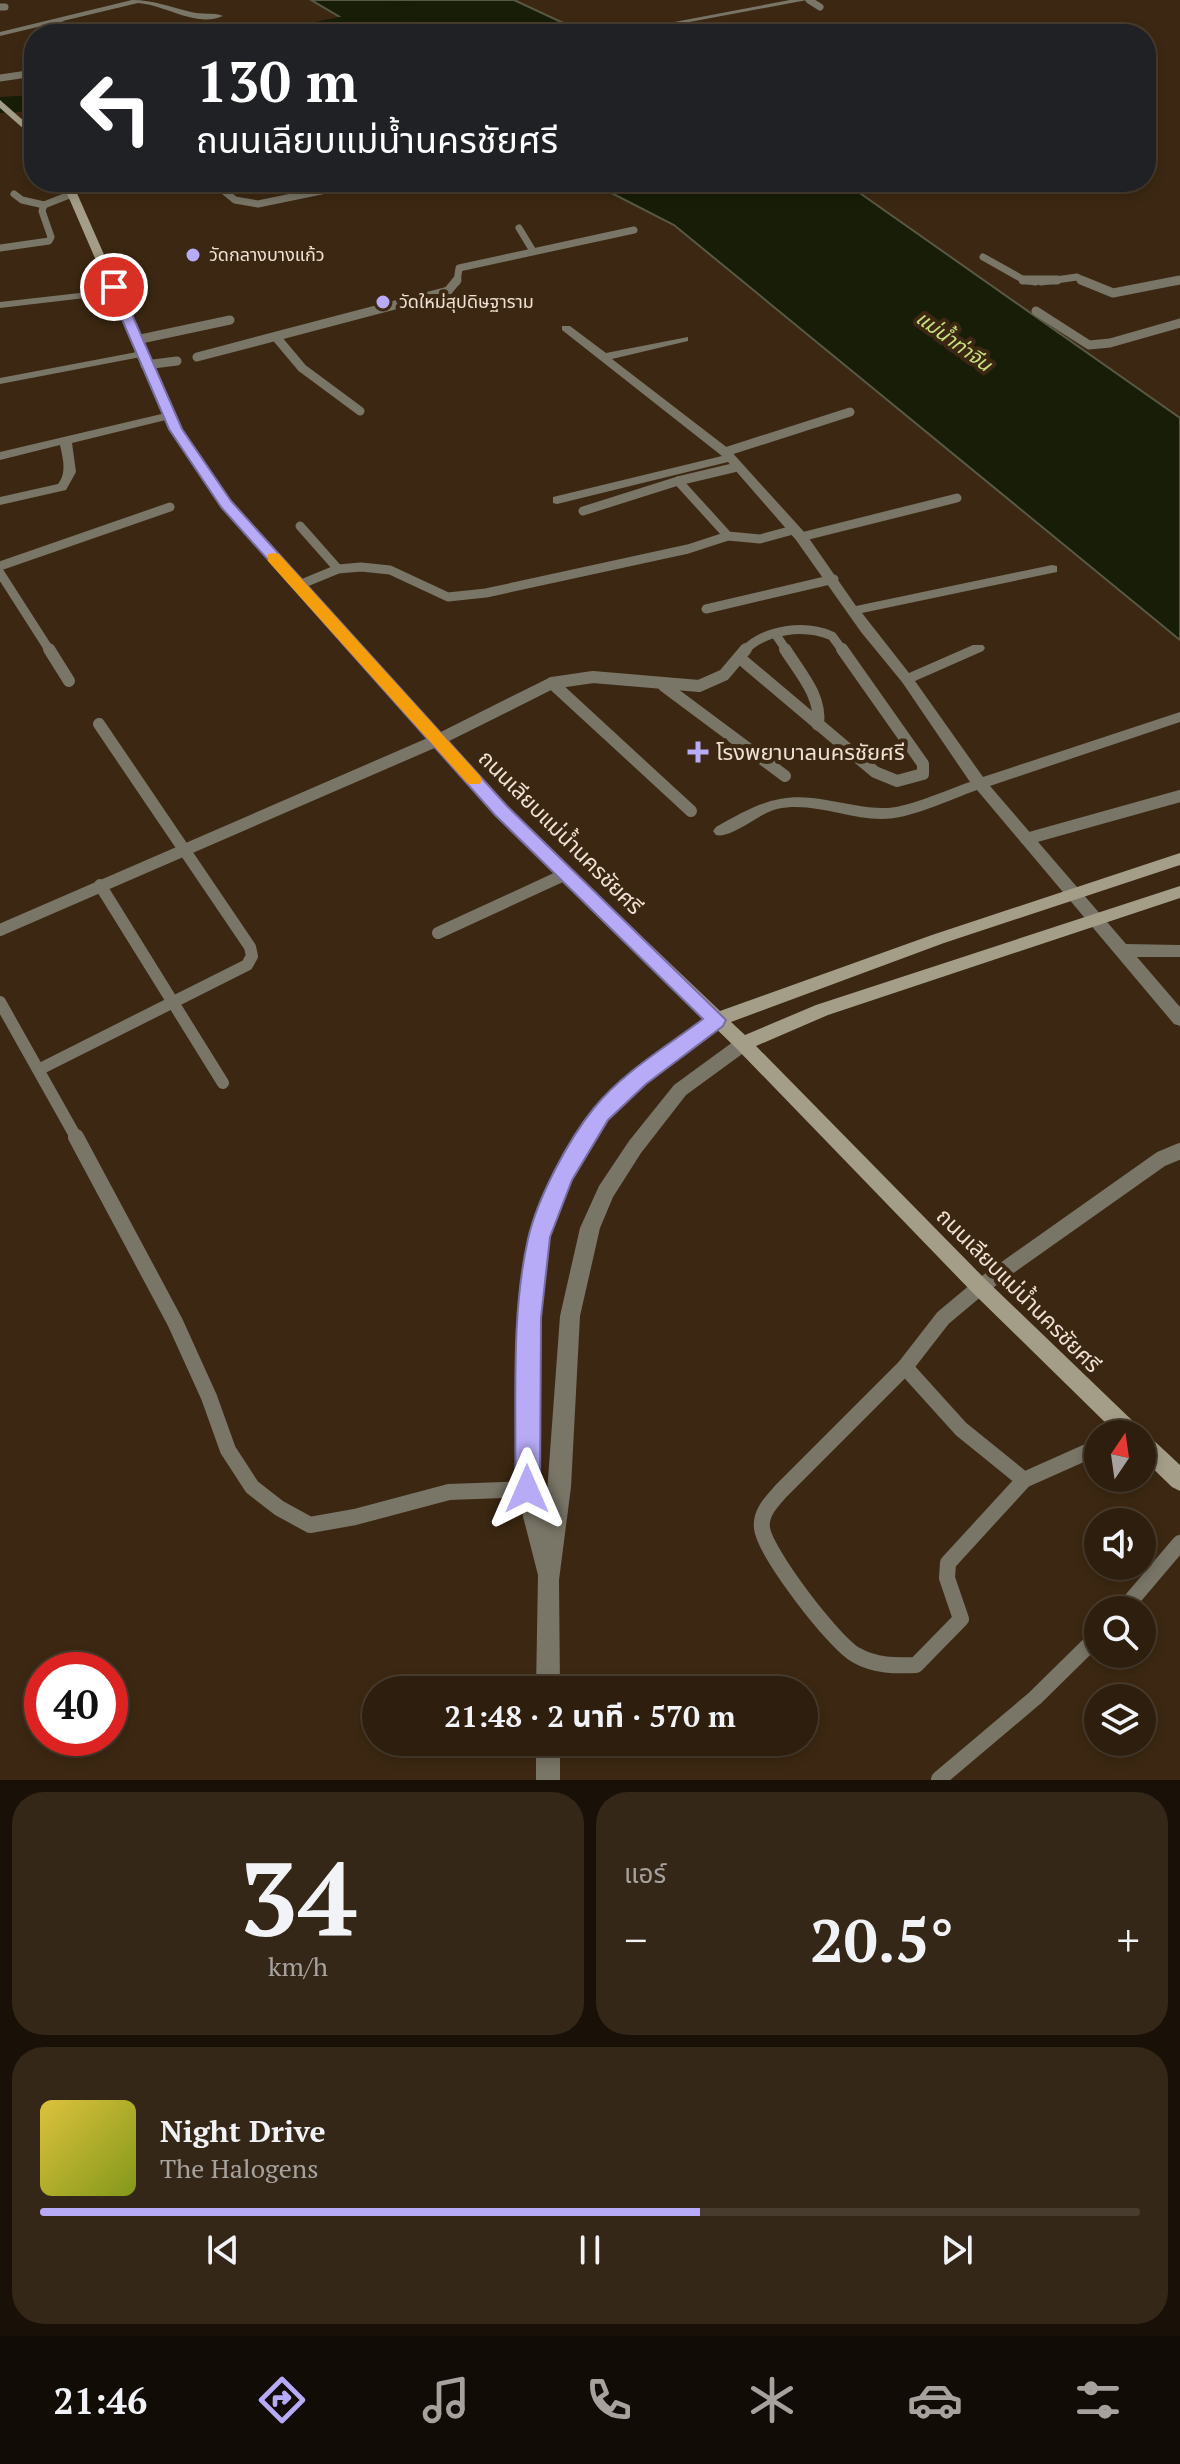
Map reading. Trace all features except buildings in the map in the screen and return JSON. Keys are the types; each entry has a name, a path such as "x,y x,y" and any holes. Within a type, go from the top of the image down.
{"main road":[{"path":"0,103 24,126"},
{"name":"ถนนเลียบแม่น้ำนครชัยศรี","path":"72,192 170,416 199,467 226,504 501,811 743,1044 1115,1420"},
{"path":"716,1020 1180,859"},
{"path":"743,1044 822,1010 1180,892"},
{"name":"ถนนเลียบแม่น้ำนครชัยศรี","path":"1156,1458 1180,1480"}],"street":[{"path":"668,24 806,0"},
{"path":"51,24 138,1 156,3 193,18 219,16"},
{"path":"0,34 24,29"},
{"path":"0,305 115,292"},
{"path":"566,328 731,459 834,579 866,629 907,679 979,783 1180,1019"},
{"path":"605,357 684,339"},
{"path":"0,381 141,353"},
{"path":"0,456 66,443 170,416"},
{"path":"0,501 62,487 70,476 66,443"},
{"path":"557,500 731,459"},
{"path":"855,610 1052,569"},
{"path":"907,679 978,648"},
{"path":"721,831 765,807 780,803 798,802 879,814 893,813 1180,717"},
{"path":"1120,950 1180,951"},
{"path":"548,1580 527,1489 530,1318 539,1237 563,1176 601,1114 639,1078 716,1020"},
{"path":"548,1676 548,1580 560,1487 570,1316 590,1228 606,1192 635,1147 680,1090 743,1044"},
{"path":"548,1756 548,1780"}],"lane":[{"path":"806,0 820,7"},
{"path":"0,78 24,74"},
{"path":"0,248 49,241 51,237 42,211 44,205 64,192"},
{"path":"225,192 235,200 258,204 316,192"},
{"path":"14,194 22,200 44,205"},
{"path":"519,228 533,251"},
{"path":"197,357 434,296 448,291 457,283 459,268 634,230"},
{"path":"983,257 1024,280 1038,282 1077,277 1095,288 1113,293 1180,280"},
{"path":"1036,311 1089,345 1110,343 1180,323"},
{"path":"141,353 230,320"},
{"path":"276,337 302,368 360,411"},
{"path":"141,353 177,361"},
{"path":"583,511 678,481 850,412"},
{"path":"678,481 728,536 739,540 797,534 957,498"},
{"path":"0,566 170,507"},
{"path":"300,526 338,569"},
{"path":"299,585 338,569 361,567 390,570 448,597 486,593 688,549 728,536"},
{"path":"0,573 69,681"},
{"path":"706,609 834,579"},
{"path":"0,930 438,740 552,683 572,677 593,677 690,688 714,682 761,637 811,629 823,630 832,636 923,764 923,774 907,780 887,779 860,762 741,659"},
{"path":"776,635 817,699 820,712 818,725"},
{"path":"552,683 691,811"},
{"path":"661,684 785,776"},
{"path":"40,1069 247,965 252,956 250,947 99,724"},
{"path":"1026,839 1180,796"},
{"path":"438,933 566,874"},
{"path":"100,885 223,1083"},
{"path":"0,1002 40,1069 175,1322 209,1397 228,1450 252,1487 279,1508 310,1525 355,1517 449,1492 527,1489"},
{"path":"1084,1453 1024,1480 948,1563 947,1578 961,1619 916,1665 886,1666 853,1653 825,1624 771,1552 761,1530 764,1512 781,1491 905,1367 943,1318 980,1287 1161,1159 1180,1151"},
{"path":"905,1367 961,1429 1024,1480"},
{"path":"1135,1596 1180,1543"},
{"path":"939,1779 1035,1698 1084,1650"}],"water":[{"path":"311,0 514,0 566,24 352,24"},
{"name":"แม่น้ำท่าจีน","path":"610,192 858,192 1180,418 1180,640 674,225"}],"waterway":[{"path":"339,24 407,10"},
{"path":"0,105 24,104"}],"slow traffic":[{"path":"274,557 474,780"}],"place":[{"name":"วัดกลางบางแก้ว","path":"193,255"},
{"name":"วัดใหม่สุปดิษฐาราม","path":"383,302"},
{"name":"โรงพยาบาลนครชัยศรี","path":"698,752"}],"route":[{"path":"114,287 175,429 226,504 501,811 716,1020 639,1078 601,1114 563,1176 539,1237 530,1318 527,1489"}]}
